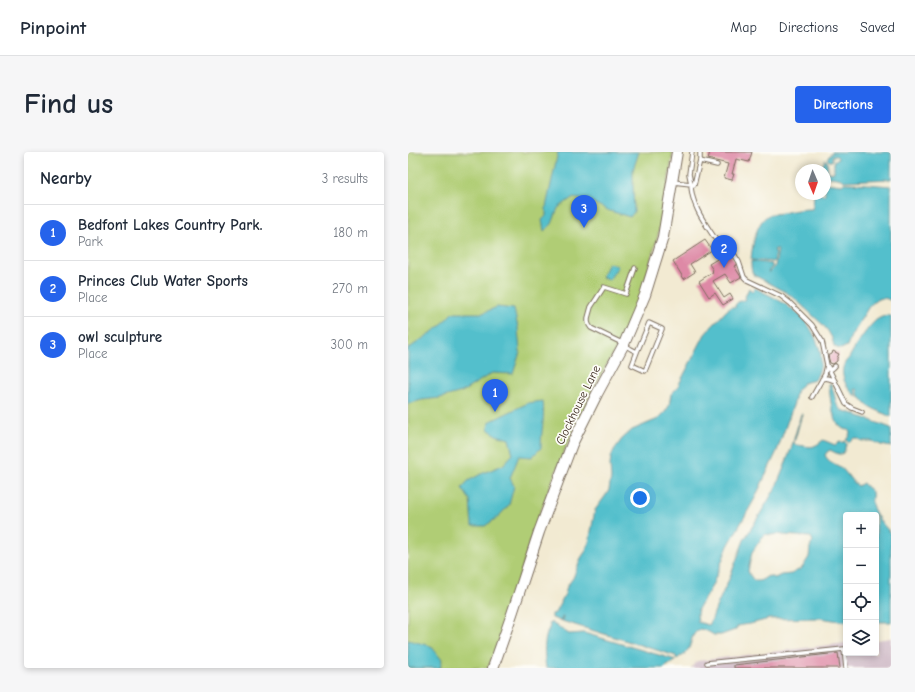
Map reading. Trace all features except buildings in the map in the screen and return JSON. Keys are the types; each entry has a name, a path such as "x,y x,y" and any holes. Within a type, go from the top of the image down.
{"main road":[{"name":"Clockhouse Lane","path":"493,668 539,532 572,444 624,344 645,295 663,237 676,152"}],"lane":[{"path":"692,152 689,174 691,192 697,209 716,240 727,243 739,262 747,280 781,296 812,325 822,341 827,365 846,404 862,412"},
{"path":"672,182 694,185 700,161 700,152"},
{"path":"700,161 717,165"},
{"path":"635,268 626,294 604,287 591,308 588,322 591,328 637,352"},
{"path":"649,323 662,328 645,371 632,365 637,352 649,323"},
{"path":"812,397 825,374 827,365"},
{"path":"830,370 835,366"},
{"path":"821,380 830,378 835,381"},
{"path":"706,663 844,649 846,668"}],"shaded area":[{"path":"891,638 891,668 691,668 697,661 843,643 843,656 879,656 879,640"}],"green space":[{"path":"408,152 673,152 663,214 641,294 615,351 595,385 574,428 553,479 535,526 502,632 488,668 408,668"}],"water":[{"path":"558,152 639,152 633,170 634,212 630,217 610,211 587,200 572,198 558,208 552,224 544,231 542,220 546,216 546,207"},
{"path":"832,152 891,152 891,179 844,181 831,177 831,172 834,172 834,160 838,159 837,156 832,156 832,161 827,159"},
{"path":"825,160 827,161 827,164 823,164"},
{"path":"844,183 850,183 891,186 891,301 881,298 873,303 868,308 851,336 847,346 841,349 834,346 832,338 823,325 793,297 754,275 751,267 751,261 772,264 771,265 773,266 768,272 769,273 775,266 778,249 775,249 774,251 776,251 774,262 751,260 752,248 758,228 765,218 771,214 812,209 814,200 831,200 831,184 842,185"},
{"path":"608,263 618,266 609,280 602,277"},
{"path":"749,288 752,291 755,288 786,304 789,308 794,310 807,323 815,337 821,355 821,364 815,380 803,383 796,392 794,403 777,451 754,500 728,546 712,586 698,609 698,622 708,625 710,624 744,540 775,489 792,446 801,414 794,443 796,445 813,447 823,440 835,445 840,442 843,443 844,441 847,444 842,454 838,454 830,450 825,455 826,457 829,461 840,467 858,486 863,483 872,493 872,503 875,512 843,512 843,622 820,618 769,619 738,626 735,630 721,635 714,635 700,629 694,634 687,652 677,659 676,656 562,621 563,617 561,621 552,618 552,614 555,613 565,594 567,586 573,578 589,542 595,510 609,490 611,478 611,457 614,450 622,439 632,430 658,419 665,412 669,406 671,394 677,388 705,334 726,311 731,307 736,307 735,305 738,302 746,299 745,297","holes":["765,534 811,537 813,541 810,547 809,557 802,568 791,574 781,575 775,578 768,576 762,580 756,581 752,578 748,571 752,552"]},
{"path":"497,307 514,309 518,328 520,352 513,374 492,373 462,392 408,404 408,349 439,327 452,313 483,313"},
{"path":"887,315 891,316 891,417 868,406 859,397 857,389 855,389 857,397 846,384 843,373 845,363 867,330 876,320"},
{"path":"829,384 832,386 837,405 841,410 891,428 891,447 872,441 862,441 856,438 849,443 846,440 850,432 843,429 835,419 831,404"},
{"path":"543,401 544,413 541,448 532,457 519,456 510,478 514,486 509,505 498,517 485,526 472,526 470,500 462,488 468,481 503,465 513,454 509,439 496,435 488,429 489,422 528,403"},
{"path":"879,519 891,533 891,622 879,622"},
{"path":"550,622 569,634 584,633 676,660 664,668 546,668 545,647"},
{"path":"408,640 431,646 442,660 440,668 408,668"}],"place":[{"name":"owl sculpture","path":"584,228"},
{"name":"Princes Club Water Sports","path":"724,268"},
{"name":"Bedfont Lakes Country Park.","path":"495,412"}]}
